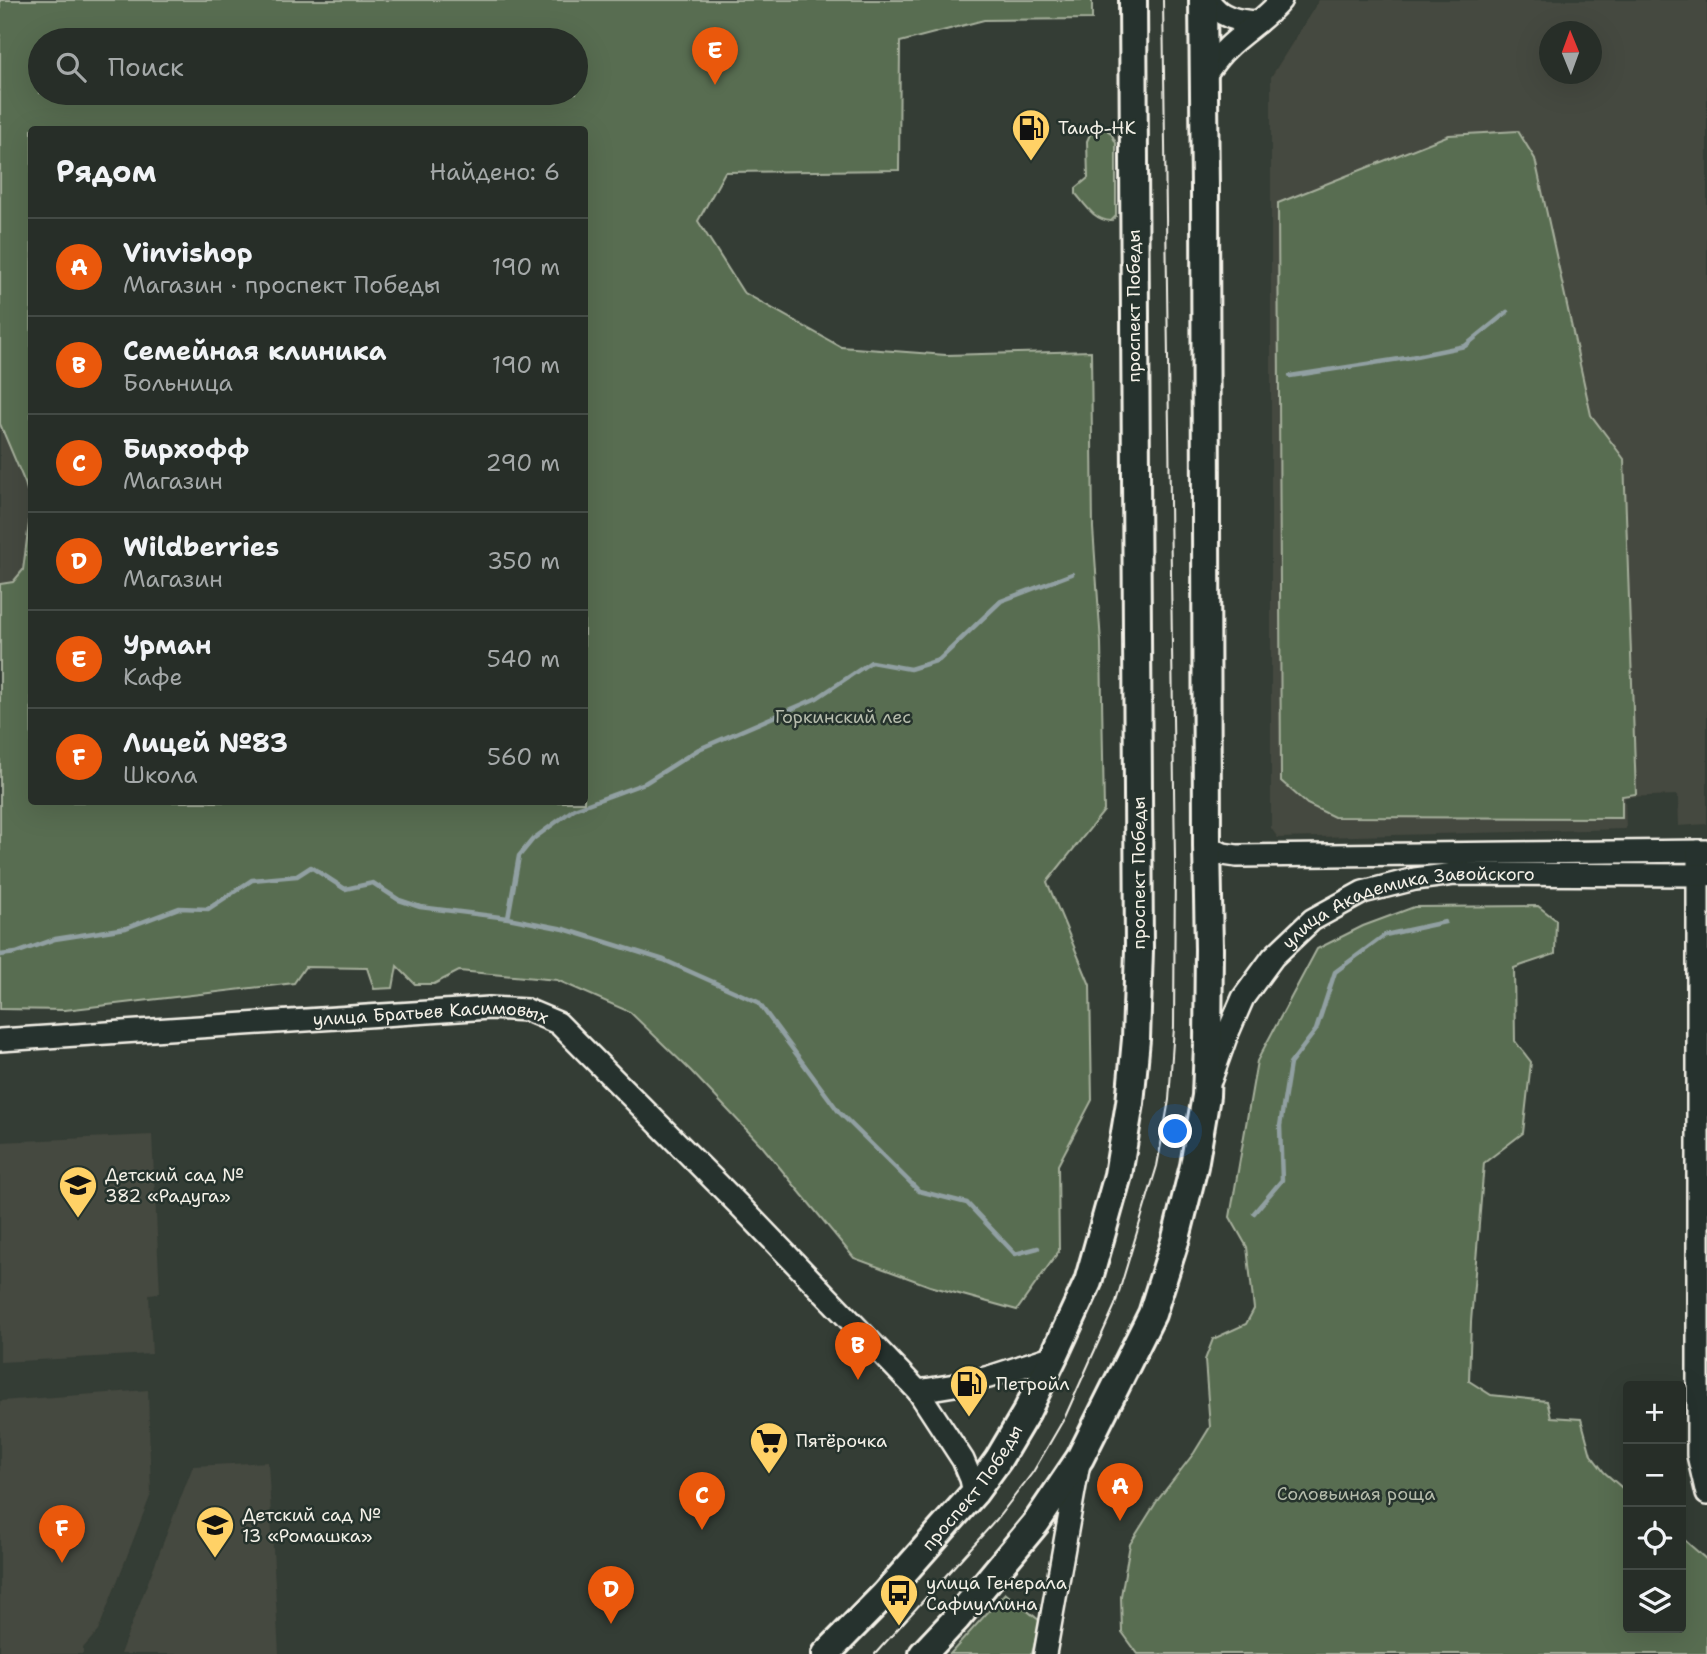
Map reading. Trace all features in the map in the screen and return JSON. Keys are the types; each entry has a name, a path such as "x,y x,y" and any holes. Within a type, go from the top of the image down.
{"main road":[{"name":"проспект Победы","path":"826,1654 884,1595 974,1493 998,1460 1027,1411 1088,1282 1118,1175 1130,1104 1136,1039 1139,863 1133,0"},
{"path":"923,1654 1037,1523 1080,1458 1152,1314 1176,1238 1194,1166 1206,1096 1209,962 1206,846 1203,0"}],"street":[{"path":"1209,0 1212,6 1232,19 1258,22"},
{"path":"1203,78 1215,60 1281,0"},
{"name":"улица Академика Завойского","path":"1206,846 1223,854 1237,856 1702,851"},
{"path":"1702,851 1698,1455 1707,1494"},
{"name":"улица Академика Завойского","path":"1206,1096 1242,998 1273,957 1312,920 1363,892 1415,879 1454,874 1702,875"},
{"name":"улица Братьев Касимовых","path":"0,1040 478,1009 527,1010 558,1023 918,1391 963,1460 974,1493"},
{"path":"918,1391 989,1377 1054,1356"},
{"path":"1045,1654 1080,1458"}],"shaded area":[{"path":"1319,0 1707,0 1707,824 1679,826 1678,795 1625,797 1626,829 1278,838 1271,828 1271,77"},
{"path":"0,428 28,498 28,531 23,570 13,582 0,584"},
{"name":"Детский сад № 382 «Радуга»","path":"152,1135 160,1293 149,1294 152,1354 0,1362 0,1142"},
{"path":"148,1390 151,1494 98,1631 83,1648 83,1654 0,1654 0,1401"},
{"name":"Детский сад № 13 «Ромашка»","path":"268,1462 279,1654 120,1654 193,1466"}],"green space":[{"name":"Горкинский лес","path":"0,0 1092,0 1092,19 984,20 900,42 899,170 725,172 698,221 743,292 841,347 946,355 1091,351 1093,528 1101,643 1104,811 1047,882 1090,985 1092,1100 1058,1165 1059,1251 1017,1310 930,1286 854,1258 762,1146 630,1012 557,980 459,971 434,984 415,984 397,966 393,988 374,989 367,968 305,967 294,983 65,1010 0,1009 0,584 13,582 23,570 28,531 28,805 588,805 588,126 28,126 28,494 0,424"},
{"path":"1104,128 1111,133 1116,143 1116,216 1111,221 1095,215 1076,194 1076,188 1088,178 1087,141 1092,130"},
{"path":"1518,131 1535,159 1591,415 1624,459 1636,794 1622,796 1622,818 1334,817 1307,804 1281,781 1278,203 1449,135"},
{"name":"Соловьиная роща","path":"1538,906 1556,920 1555,954 1514,968 1515,1041 1531,1062 1523,1133 1484,1163 1469,1381 1491,1395 1547,1401 1551,1417 1581,1419 1591,1455 1604,1472 1623,1489 1623,1633 1686,1633 1686,1541 1707,1560 1707,1654 1138,1654 1122,1632 1121,1596 1130,1544 1210,1427 1205,1360 1213,1339 1246,1324 1254,1309 1247,1247 1230,1217 1257,1061 1317,949 1363,926 1414,907"},
{"path":"1005,1593 1040,1621 1032,1654 950,1654"}],"waterway":[{"path":"1290,376 1465,346 1507,312"},
{"path":"588,804 645,783 699,749 817,698 871,662 910,669 939,660 1001,601 1072,574"},
{"path":"508,918 519,856 533,839 574,809 585,805"},
{"path":"0,955 16,953 55,939 126,928 179,908 208,909 252,880 297,876 311,867 345,889 373,883 399,900 420,907 508,918 564,929 664,960 758,1002 839,1112 919,1191 967,1203 1015,1254 1038,1248"},
{"path":"1254,1213 1282,1180 1280,1126 1290,1064 1316,1030 1335,972 1385,935 1445,922"}],"tram line":[{"path":"875,1654 997,1519 1033,1472 1065,1417 1115,1305 1157,1166 1169,1100 1174,1027 1175,860 1163,0"}],"place":[{"name":"Урман","path":"715,85"},
{"name":"Таиф-НК","path":"1031,162"},
{"name":"Детский сад № 382 «Радуга»","path":"78,1219"},
{"name":"Семейная клиника","path":"858,1380"},
{"name":"Петройл","path":"969,1418"},
{"name":"Пятёрочка","path":"769,1475"},
{"name":"Vinvishop","path":"1120,1521"},
{"name":"Бирхофф","path":"702,1530"},
{"name":"Детский сад № 13 «Ромашка»","path":"215,1559"},
{"name":"Лицей №83","path":"62,1563"},
{"name":"Wildberries","path":"611,1624"},
{"name":"улица Генерала Сафиуллина","path":"899,1627"}]}
